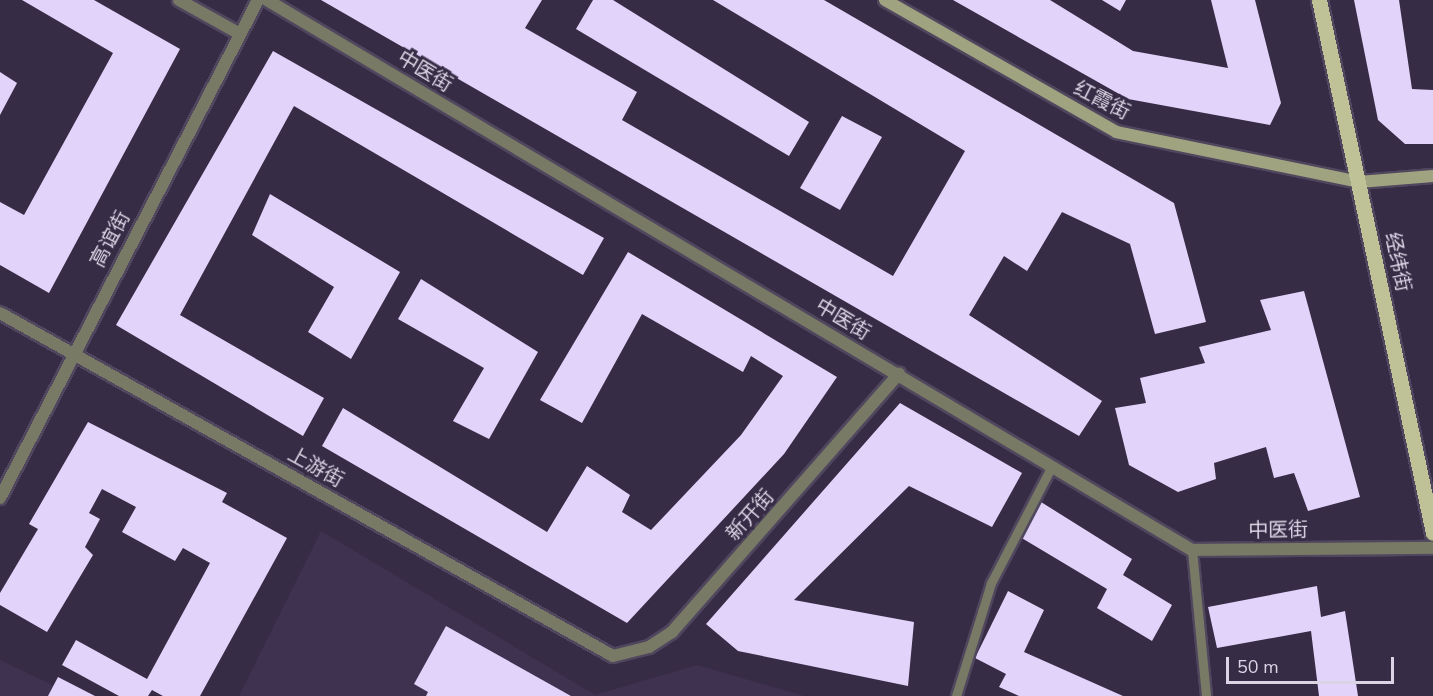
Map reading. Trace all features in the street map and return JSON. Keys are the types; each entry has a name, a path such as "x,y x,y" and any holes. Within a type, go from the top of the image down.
{"main road":[{"name":"红霞街","path":"885,0 1116,132 1359,182 1433,176"},
{"name":"经纬街","path":"1319,0 1433,533"}],"street":[{"path":"178,0 240,34"},
{"name":"高谊街","path":"0,498 72,352 258,0"},
{"name":"中医街","path":"267,0 1192,550 1433,548"},
{"name":"上游街","path":"0,313 613,656"},
{"name":"新开街","path":"613,656 649,647 672,632 899,374"}],"lane":[{"path":"956,696 991,583 1052,466"},
{"path":"1192,550 1206,696"}],"shaded area":[{"path":"321,531 595,695 697,665 804,696 239,696"},
{"path":"0,660 75,696 0,696"}],"building":[{"path":"22,0 94,0 180,49 49,293 0,265 0,202 24,215 113,53"},
{"path":"321,0 542,0 525,28 637,92 622,120 893,276 965,151 713,0 824,0 1174,203 1206,322 1155,334 1130,244 1062,212 1027,271 1004,256 969,315 1102,401 1079,436"},
{"path":"593,0 613,0 809,122 789,156 576,29"},
{"path":"953,0 1050,0 1133,51 1228,68 1211,0 1255,0 1281,103 1270,125 1128,99"},
{"path":"1102,0 1126,0 1120,11"},
{"path":"1354,0 1399,0 1412,89 1433,90 1433,144 1405,144 1378,120"},
{"path":"273,51 604,238 583,275 294,106 180,315 324,398 303,436 116,325"},
{"path":"0,72 17,83 0,115"},
{"path":"842,116 882,137 840,210 800,188"},
{"path":"270,194 400,272 351,359 308,332 334,287 252,235"},
{"path":"628,252 837,377 784,454 627,623 322,446 343,408 547,532 587,466 630,495 622,512 651,530 741,435 783,376 751,356 743,372 642,314 582,423 540,400"},
{"path":"421,279 538,352 489,439 453,421 484,368 398,319"},
{"path":"1304,291 1360,497 1308,511 1294,473 1274,478 1266,447 1214,463 1216,479 1178,492 1129,465 1115,408 1146,403 1140,378 1205,363 1199,347 1271,330 1260,300"},
{"path":"900,403 1022,473 992,527 909,486 794,600 914,622 908,686 738,651 706,624"},
{"path":"88,422 227,493 222,502 287,538 200,696 163,696 152,690 148,696 119,696 62,665 76,640 147,679 210,563 183,548 175,561 122,532 136,507 102,489 89,513 100,519 85,547 93,555 47,632 0,605 0,593 38,529 29,524"},
{"path":"1041,502 1132,559 1123,575 1172,605 1152,641 1097,608 1107,589 1020,537"},
{"path":"1317,586 1321,617 1345,611 1358,696 1319,696 1311,631 1217,648 1208,607"},
{"path":"1008,591 1044,610 1024,652 1123,696 1019,696 999,687 1006,674 975,658"},
{"path":"446,626 571,696 426,696 428,692 414,684"},
{"path":"58,677 95,696 48,696"}]}
